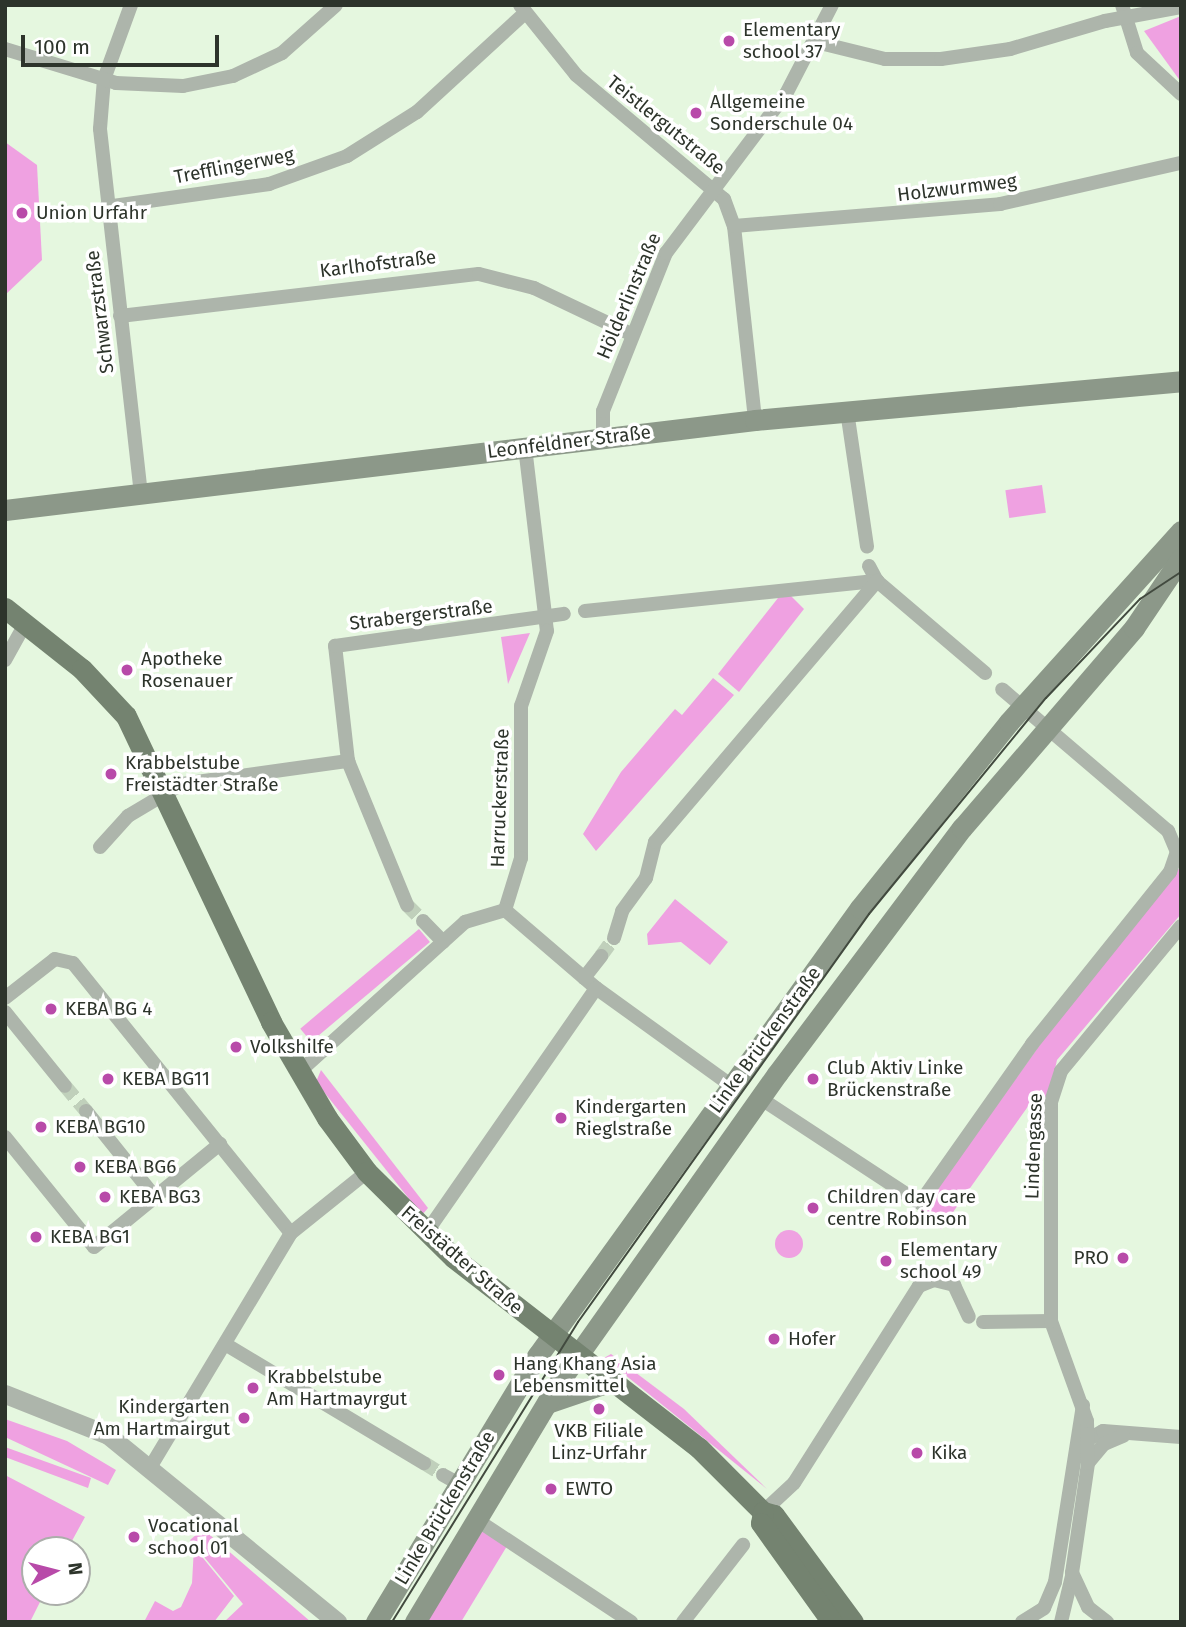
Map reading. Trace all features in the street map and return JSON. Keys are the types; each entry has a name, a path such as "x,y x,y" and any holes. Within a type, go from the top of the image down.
{"main road":[{"name":"Leonfeldner Straße","path":"5,510 755,420 1181,380"},
{"name":"Leonfeldner Straße","path":"1134,385 1181,393"},
{"name":"Linke Brückenstraße","path":"376,1622 451,1479 867,897 1022,706 1181,531"},
{"name":"Linke Brückenstraße","path":"415,1622 578,1355 760,1098 884,928 1046,726 1134,628 1181,558"},
{"name":"Freistädter Straße","path":"5,608 127,716 299,1072 368,1172 426,1233 552,1335 699,1448 764,1512 774,1516 821,1571 853,1622"},
{"path":"547,1403 612,1381"},
{"name":"Freistädter Straße","path":"764,1512 761,1524 832,1622"}],"street":[{"name":"Schwarzstraße","path":"131,5 104,79 100,129 106,207 141,493"},
{"path":"5,49 104,79 183,86 233,76 282,53 336,5"},
{"name":"Hölderlinstraße","path":"603,438 602,416 631,334 666,253 713,188 766,123 816,42 832,5"},
{"path":"816,42 885,59 941,59 1010,49 1123,12 1181,7"},
{"name":"Teistlergutstraße","path":"523,9 576,75 713,188 734,226 755,420"},
{"name":"Trefflingerweg","path":"106,207 269,184 347,156 417,112 523,9"},
{"path":"1123,12 1137,53 1181,94"},
{"name":"Holzwurmweg","path":"734,226 1000,204 1181,163"},
{"name":"Karlhofstraße","path":"120,316 480,274 534,288 631,334"},
{"path":"847,411 867,547"},
{"name":"Harruckerstraße","path":"505,910 521,858 522,706 545,646 546,617 525,447"},
{"path":"870,566 877,581 985,673"},
{"path":"585,611 877,581"},
{"path":"614,938 622,911 648,873 655,842 877,581"},
{"name":"Strabergerstraße","path":"348,761 334,646 564,614"},
{"path":"5,660 25,624"},
{"path":"760,1098 920,1203 1032,1044 1170,872 1176,844 1002,689"},
{"path":"100,847 128,816 163,793 243,773 348,761 407,905"},
{"path":"299,1072 473,918 505,910 596,988 732,1086"},
{"path":"423,921 443,942"},
{"name":"Lindengasse","path":"1059,1622 1072,1573 1088,1463 1088,1436 1083,1405 1051,1321 1055,1085 1181,926"},
{"path":"584,978 601,956"},
{"path":"5,998 55,959 73,963 291,1233"},
{"path":"426,1233 596,988"},
{"path":"5,1012 65,1086"},
{"path":"86,1111 155,1197"},
{"path":"5,1137 94,1247 220,1144"},
{"path":"151,1466 291,1233 368,1172"},
{"path":"764,1512 794,1483 919,1286 949,1282 963,1295 976,1320 1051,1321"},
{"path":"225,1345 424,1463"},
{"path":"5,1394 86,1422 151,1466 337,1622"},
{"name":"Lindengasse","path":"1059,1622 1055,1582 1083,1405"},
{"path":"1074,1451 1088,1436 1181,1437"},
{"path":"1088,1463 1104,1444 1124,1436"},
{"path":"477,1520 631,1622"},
{"path":"683,1622 743,1545"},
{"path":"1072,1573 1087,1607 1107,1622"},
{"name":"Lindengasse","path":"1022,1622 1044,1608 1055,1582"}],"shaded area":[{"path":"1181,16 1181,82 1144,31"},
{"name":"Union Urfahr","path":"5,142 37,165 42,260 5,295"},
{"path":"1042,485 1046,513 1009,518 1005,490"},
{"path":"790,595 804,609 739,692 718,674 778,598"},
{"path":"530,633 508,684 501,637"},
{"path":"713,678 734,695 596,851 583,834 621,772 675,709 682,715"},
{"path":"1181,866 1181,914 1057,1060 1044,1118 1029,1105 941,1229 919,1214 1054,1025"},
{"path":"675,899 728,942 710,965 681,942 648,945 647,934"},
{"path":"419,929 430,942 311,1042 300,1029"},
{"path":"321,1070 428,1208 422,1215 316,1082"},
{"path":"789,1230 799,1234 803,1244 799,1254 789,1258 779,1254 775,1244 779,1234"},
{"path":"611,1354 684,1409 767,1489 604,1358"},
{"path":"5,1419 67,1441 116,1470 108,1485 5,1437"},
{"path":"5,1447 91,1478 88,1488 5,1457"},
{"path":"5,1475 85,1517 75,1536 21,1536 21,1606 38,1606 30,1622 5,1622"},
{"path":"203,1529 311,1622 224,1622 243,1604 190,1540"},
{"path":"483,1530 507,1546 461,1622 427,1622"},
{"path":"194,1547 234,1596 214,1622 144,1622 155,1601 173,1611 181,1607 192,1583"}],"tunnel":[{"path":"407,905 423,921"},
{"path":"601,956 614,938"},
{"path":"65,1086 86,1111"},
{"path":"424,1463 443,1475"}],"tram line":[{"path":"392,1622 578,1322 869,914 1046,698 1140,599 1181,572"}],"place":[{"name":"Elementary school 37","path":"729,41"},
{"name":"Allgemeine Sonderschule 04","path":"696,113"},
{"name":"Union Urfahr","path":"22,213"},
{"name":"Apotheke Rosenauer","path":"127,670"},
{"name":"Krabbelstube Freistädter Straße","path":"111,774"},
{"name":"KEBA BG 4","path":"51,1009"},
{"name":"Volkshilfe","path":"236,1047"},
{"name":"KEBA BG11","path":"108,1079"},
{"name":"Club Aktiv Linke Brückenstraße","path":"813,1079"},
{"name":"Kindergarten Rieglstraße","path":"561,1118"},
{"name":"KEBA BG10","path":"41,1127"},
{"name":"KEBA BG6","path":"80,1167"},
{"name":"KEBA BG3","path":"105,1197"},
{"name":"Children day care centre Robinson","path":"813,1208"},
{"name":"KEBA BG1","path":"36,1237"},
{"name":"PRO","path":"1123,1258"},
{"name":"Elementary school 49","path":"886,1261"},
{"name":"Hofer","path":"774,1339"},
{"name":"Hang Khang Asia Lebensmittel","path":"499,1375"},
{"name":"Krabbelstube Am Hartmayrgut","path":"253,1388"},
{"name":"VKB Filiale Linz-Urfahr","path":"599,1409"},
{"name":"Kindergarten Am Hartmairgut","path":"244,1418"},
{"name":"Kika","path":"917,1453"},
{"name":"EWTO","path":"551,1489"},
{"name":"Vocational school 01","path":"134,1537"}]}
